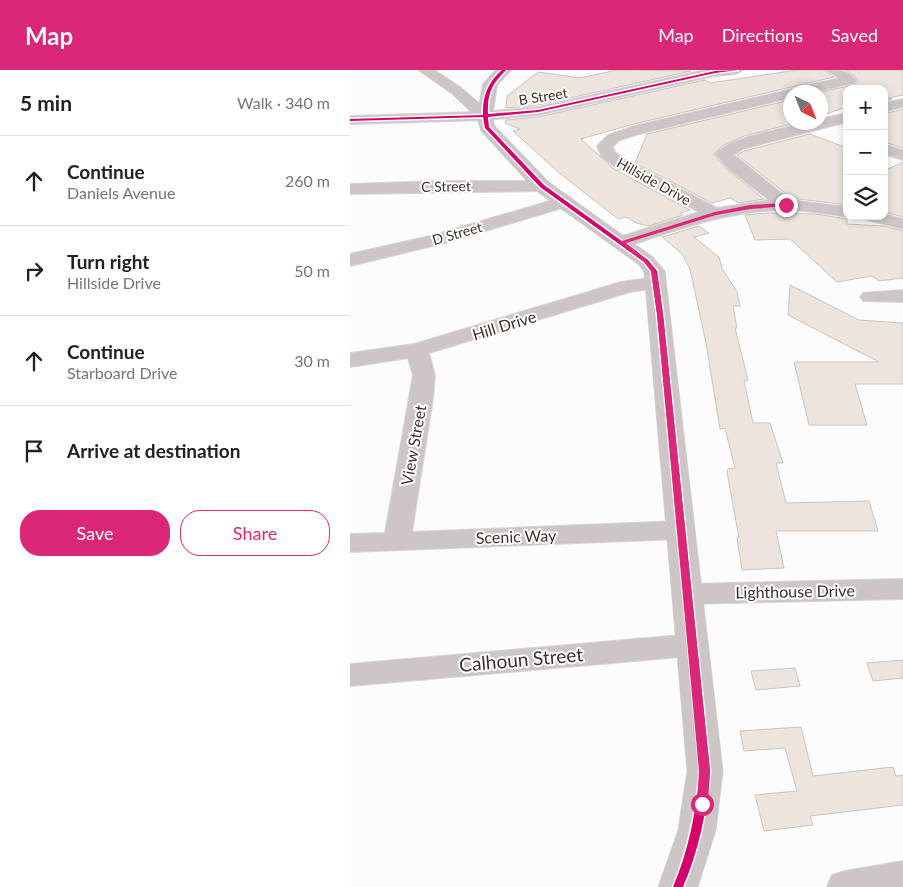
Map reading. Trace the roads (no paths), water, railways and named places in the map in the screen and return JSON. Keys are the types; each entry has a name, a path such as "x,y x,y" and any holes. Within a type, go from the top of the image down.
{"street":[{"path":"424,70 457,91 485,116"},
{"path":"504,70 490,84 485,116 487,127 542,186 622,242 646,261 654,271 705,771 702,804 695,838 678,887"},
{"name":"B Street","path":"350,120 485,116 564,106 715,72 736,70"},
{"path":"827,85 849,80 846,76 833,70"},
{"name":"Hillside Drive","path":"715,214 622,164 608,154 605,146 613,138 634,131 783,96"},
{"path":"888,107 903,103"},
{"path":"828,122 843,118"},
{"path":"828,127 843,134"},
{"path":"786,205 735,166 724,154 737,146 798,130"},
{"path":"888,150 903,155"},
{"name":"C Street","path":"350,189 440,186 542,186"},
{"name":"D Street","path":"350,260 439,239 563,202"},
{"path":"715,214 750,207 786,205 843,212"},
{"name":"Hillside Drive","path":"622,242 715,214"},
{"path":"888,220 903,224"},
{"name":"Hill Drive","path":"350,360 416,350 628,286 656,283"},
{"path":"870,296 903,296"},
{"name":"View Street","path":"397,540 422,398 424,375 416,350"},
{"name":"Scenic Way","path":"350,543 681,530"},
{"name":"Lighthouse Drive","path":"687,594 903,589"},
{"name":"Calhoun Street","path":"350,675 692,645"},
{"path":"845,887 903,877"}]}
